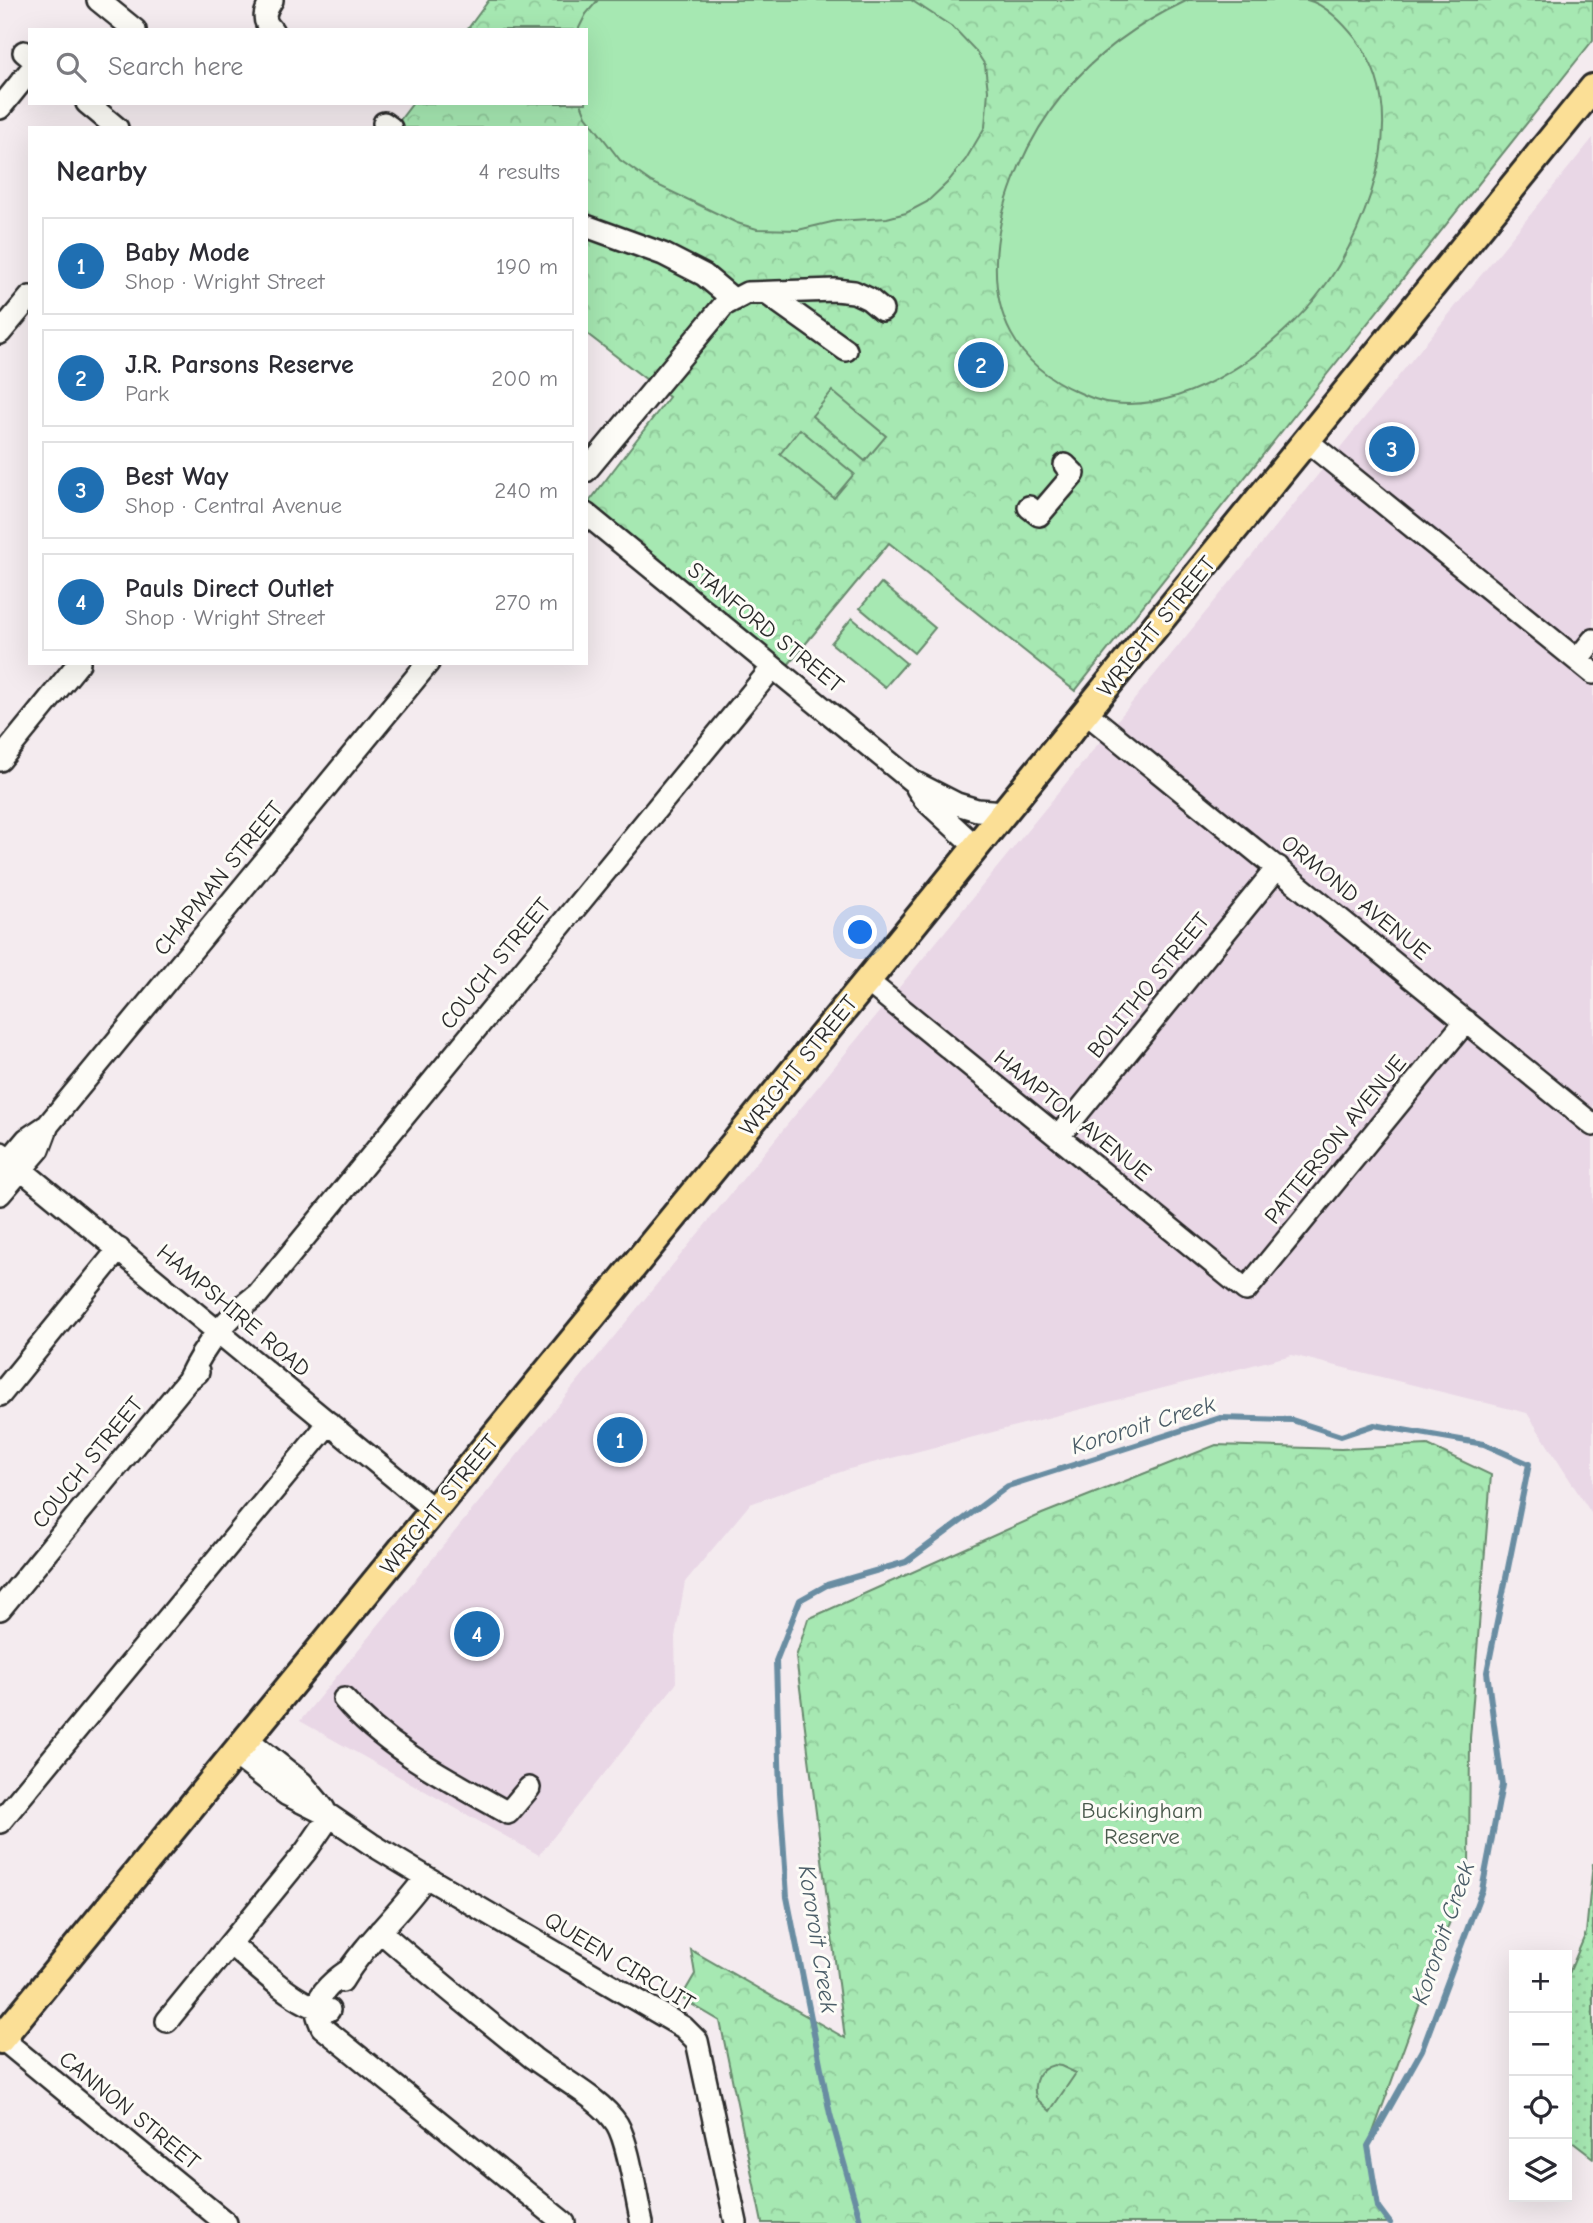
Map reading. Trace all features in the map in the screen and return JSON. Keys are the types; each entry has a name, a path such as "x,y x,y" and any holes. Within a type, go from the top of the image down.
{"main road":[{"name":"WRIGHT STREET","path":"1,2039 1005,812 1593,88"}],"street":[{"path":"99,0 133,28"},
{"path":"270,28 265,22 264,14 272,0"},
{"path":"0,107 28,60"},
{"path":"89,105 115,126"},
{"path":"588,227 663,254 704,275 734,300"},
{"path":"588,469 724,305 747,293 825,291 854,292 869,299 882,310"},
{"path":"811,326 825,291"},
{"path":"766,293 846,350"},
{"path":"0,333 28,299"},
{"path":"1307,441 1585,666 1593,640"},
{"path":"1029,507 1039,515 1074,474 1065,465"},
{"name":"STANFORD STREET","path":"588,515 912,781 957,804 977,810 1005,812"},
{"path":"0,760 77,665"},
{"name":"CHAPMAN STREET","path":"0,1194 8,1163 27,1139 48,1125 426,665"},
{"name":"COUCH STREET","path":"0,1609 188,1380 210,1362 223,1336 244,1320 258,1294 773,667"},
{"name":"ORMOND AVENUE","path":"1085,712 1593,1125"},
{"name":"STANFORD STREET","path":"912,781 925,800 976,847"},
{"name":"BOLITHO STREET","path":"1058,1137 1278,867"},
{"name":"HAMPTON AVENUE","path":"867,981 1246,1290"},
{"name":"PATTERSON AVENUE","path":"1246,1290 1466,1021"},
{"name":"HAMPSHIRE ROAD","path":"8,1163 119,1250 434,1510"},
{"path":"0,1395 119,1250"},
{"path":"0,1822 329,1423"},
{"path":"344,1699 362,1720 402,1752 508,1813 529,1788"},
{"name":"QUEEN CIRCUIT","path":"240,1746 302,1783 330,1816 371,1844 683,2027 697,2041 736,2223"},
{"path":"167,2021 306,1851 330,1816"},
{"path":"323,2010 420,1873"},
{"path":"386,1924 534,2058 575,2086 617,2125 623,2140 642,2223"},
{"path":"230,1944 297,1998 323,2010 341,2041 564,2223"},
{"name":"CANNON STREET","path":"1,2039 226,2223"}],"shaded area":[{"path":"1593,138 1593,1516 1527,1413 1292,1355 849,1469 750,1504 685,1582 675,1637 676,1684 539,1855 300,1721"}],"green space":[{"path":"489,0 1593,0 1593,40 1075,691 889,543 788,665 589,502 669,397 588,335 588,126 396,126 411,105 588,105 588,28 468,28"},
{"path":"598,0 911,0 954,28 985,65 988,91 985,127 966,159 947,183 927,202 906,213 887,218 836,221 798,230 757,229 737,223 651,182 620,160 586,116 582,105 588,105 588,28 579,28"},
{"path":"1188,0 1307,0 1334,15 1355,38 1375,74 1383,113 1377,173 1362,218 1339,265 1306,310 1283,332 1231,371 1202,386 1173,397 1143,403 1104,402 1078,392 1037,367 1011,334 998,295 996,253 1004,210 1019,167 1039,128 1077,78 1121,39"},
{"path":"832,391 886,436 865,461 812,416"},
{"path":"800,429 854,474 834,498 780,454"},
{"path":"881,583 935,628 914,653 860,608"},
{"path":"852,618 906,663 885,687 831,643"},
{"name":"Buckingham Reserve","path":"1216,1445 1341,1449 1428,1445 1491,1475 1470,1738 1469,1869 1368,2146 1378,2207 1390,2223 762,2223 720,2021 681,1998 695,1974 691,1950 845,2038 796,1657 808,1619 1042,1514"},
{"path":"1593,1863 1593,2158 1572,2142 1572,1966 1586,1933"},
{"path":"1054,2065 1076,2073 1050,2111 1036,2098 1035,2087 1040,2073"}],"waterway":[{"name":"Kororoit Creek","path":"861,2223 830,2114 787,1897 780,1793 776,1661 800,1600 827,1585 906,1562 1008,1486 1220,1418 1292,1420 1341,1436 1374,1425 1484,1444 1529,1464 1487,1672 1502,1785 1482,1890 1422,2050 1368,2146 1378,2207 1390,2223"}],"place":[{"name":"J.R. Parsons Reserve","path":"981,365"},
{"name":"Best Way","path":"1392,449"},
{"name":"Baby Mode","path":"620,1440"},
{"name":"Pauls Direct Outlet","path":"477,1634"}]}
